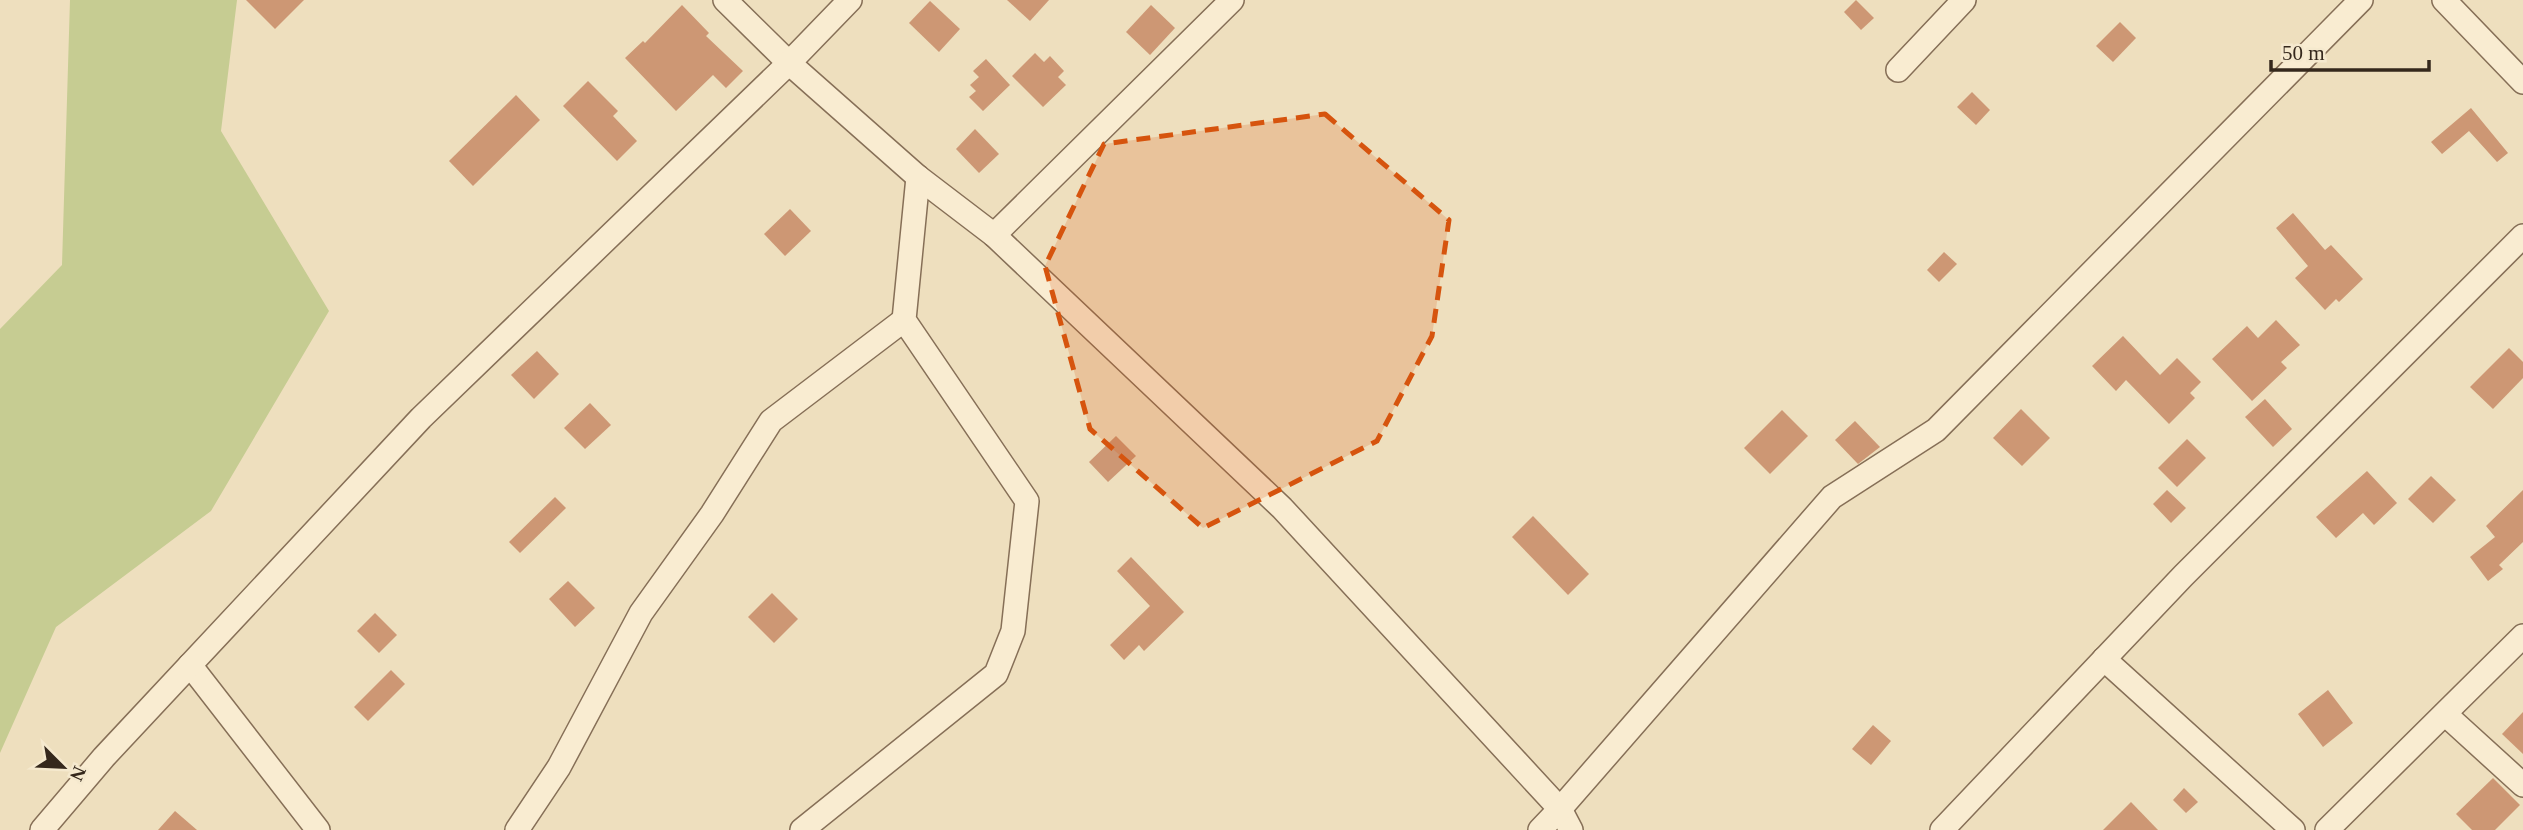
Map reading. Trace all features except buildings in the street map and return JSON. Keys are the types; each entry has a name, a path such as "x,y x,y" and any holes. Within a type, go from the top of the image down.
{"street":[{"path":"725,0 789,63 918,177 994,235 1282,508 1560,809 1571,830"},
{"path":"42,830 104,757 421,418 789,63 850,0"},
{"path":"994,235 1232,0"},
{"path":"1898,70 1964,0"},
{"path":"1540,830 1832,497 1936,430 2361,0"},
{"path":"2444,0 2523,82"},
{"path":"802,830 996,674 1013,631 1027,501 904,320 918,177"},
{"path":"1942,830 2183,576 2523,236"},
{"path":"517,830 559,767 641,613 712,514 771,421 904,320"},
{"path":"2327,830 2523,636"},
{"path":"2104,659 2293,830"},
{"path":"190,665 318,830"},
{"path":"2445,714 2523,785"}],"highlighted area":[{"path":"1325,114 1449,220 1432,336 1377,441 1203,528 1090,429 1045,266 1104,144"}],"green space":[{"path":"70,0 237,0 221,131 329,311 211,511 56,627 0,753 0,329 62,265"}]}
